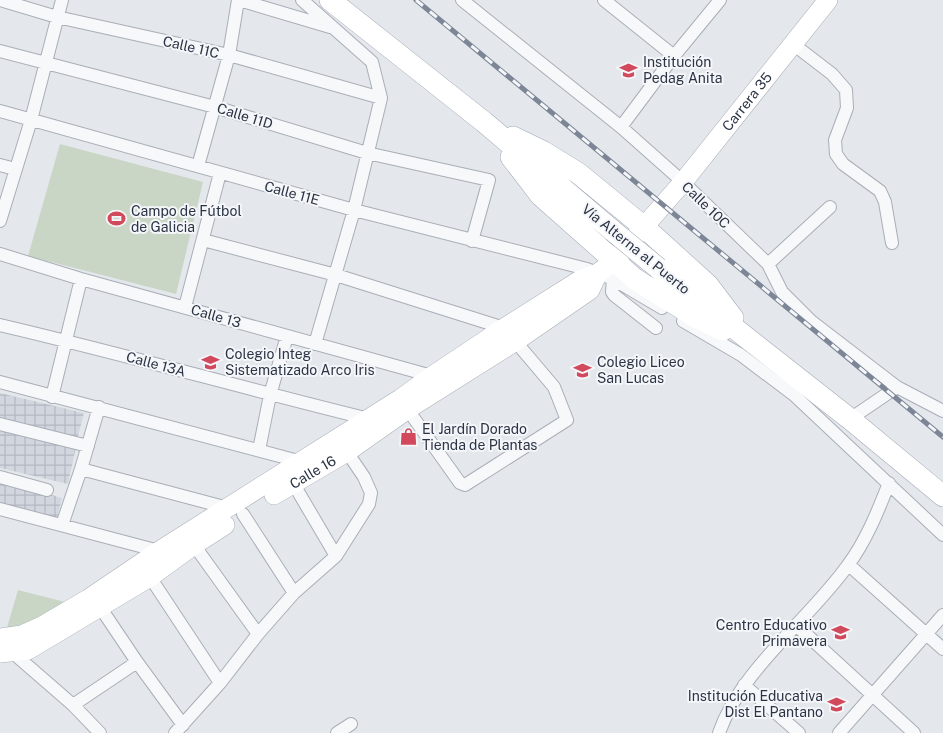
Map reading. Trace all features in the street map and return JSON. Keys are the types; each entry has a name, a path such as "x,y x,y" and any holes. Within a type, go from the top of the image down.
{"main road":[{"name":"Vía Alterna al Puerto","path":"330,0 484,122 658,268 850,419 943,496"},
{"path":"484,122 544,152 578,173 644,227 708,285 753,344"},
{"path":"484,122 541,196 603,270 635,279 694,316 753,344"}],"street":[{"name":"Calle 11C","path":"0,0 57,17 229,55 381,98"},
{"path":"0,218 31,120 62,0"},
{"path":"198,166 229,55 239,0 334,28"},
{"path":"302,0 372,62 381,98 354,210 315,344"},
{"name":"Calle 10C","path":"464,0 621,126 683,182 768,264 782,292 811,321 897,387 943,411"},
{"path":"604,0 674,56"},
{"path":"621,126 674,56 720,0"},
{"name":"Carrera 35","path":"665,202 828,0"},
{"path":"793,44 832,74 846,90 847,108 836,140 836,154 843,164 880,191 885,202 892,243"},
{"name":"Calle 11D","path":"0,51 215,106 368,153 489,180 472,241"},
{"name":"Calle 11E","path":"0,111 354,210 472,241 603,270 742,355 794,396 943,535"},
{"path":"0,164 15,169"},
{"path":"185,307 220,173"},
{"name":"Calle 16","path":"4,647 28,650 150,577 302,462 369,419 404,404 510,335 580,280 603,270 665,202"},
{"path":"768,264 830,206"},
{"path":"203,240 336,275 510,335 554,387 567,420 464,485 460,483 404,404"},
{"name":"Calle 13","path":"0,254 82,279 432,376"},
{"path":"603,270 614,295 656,328"},
{"path":"52,397 82,279"},
{"name":"Calle 13A","path":"0,325 66,340 270,395 369,419"},
{"name":"Calle 16","path":"4,647 88,599 159,551 347,452 404,404 432,376 510,335"},
{"path":"259,450 270,395 287,336"},
{"path":"0,382 302,462"},
{"path":"850,419 897,387"},
{"path":"62,525 99,407"},
{"path":"0,424 88,446"},
{"path":"100,607 179,729 220,683 258,634 294,593 336,556 369,504 371,493 364,478 347,452"},
{"path":"81,469 235,511 294,593"},
{"path":"0,477 47,490"},
{"path":"293,482 336,556"},
{"path":"719,733 724,718 744,685 849,565 873,521 889,483"},
{"path":"0,509 159,551"},
{"path":"194,545 258,634"},
{"path":"849,565 943,649"},
{"path":"150,577 220,683"},
{"path":"839,733 943,615"},
{"path":"796,625 914,733"},
{"path":"4,647 73,705 100,733"},
{"path":"73,705 137,662"},
{"path":"744,685 799,733"},
{"path":"337,733 351,724"}],"shaded area":[{"path":"0,393 84,413 77,440 0,421"},
{"path":"0,430 76,447 68,484 0,468"},
{"path":"0,480 62,498 57,518 0,503"}],"green space":[{"name":"Campo de Fútbol de Galicia","path":"60,144 203,182 176,294 28,256"},
{"path":"18,590 65,602 61,610 6,631"}],"railway":[{"path":"416,0 943,437"}],"place":[{"name":"Institución Pedag Anita","path":"629,70"},
{"name":"Campo de Fútbol de Galicia","path":"117,219"},
{"name":"Colegio Integ Sistematizado Arco Iris","path":"211,362"},
{"name":"Colegio Liceo San Lucas","path":"583,370"},
{"name":"El Jardín Dorado Tienda de Plantas","path":"408,437"},
{"name":"Centro Educativo Primavera","path":"841,633"},
{"name":"Institución Educativa Dist El Pantano","path":"837,704"}]}
